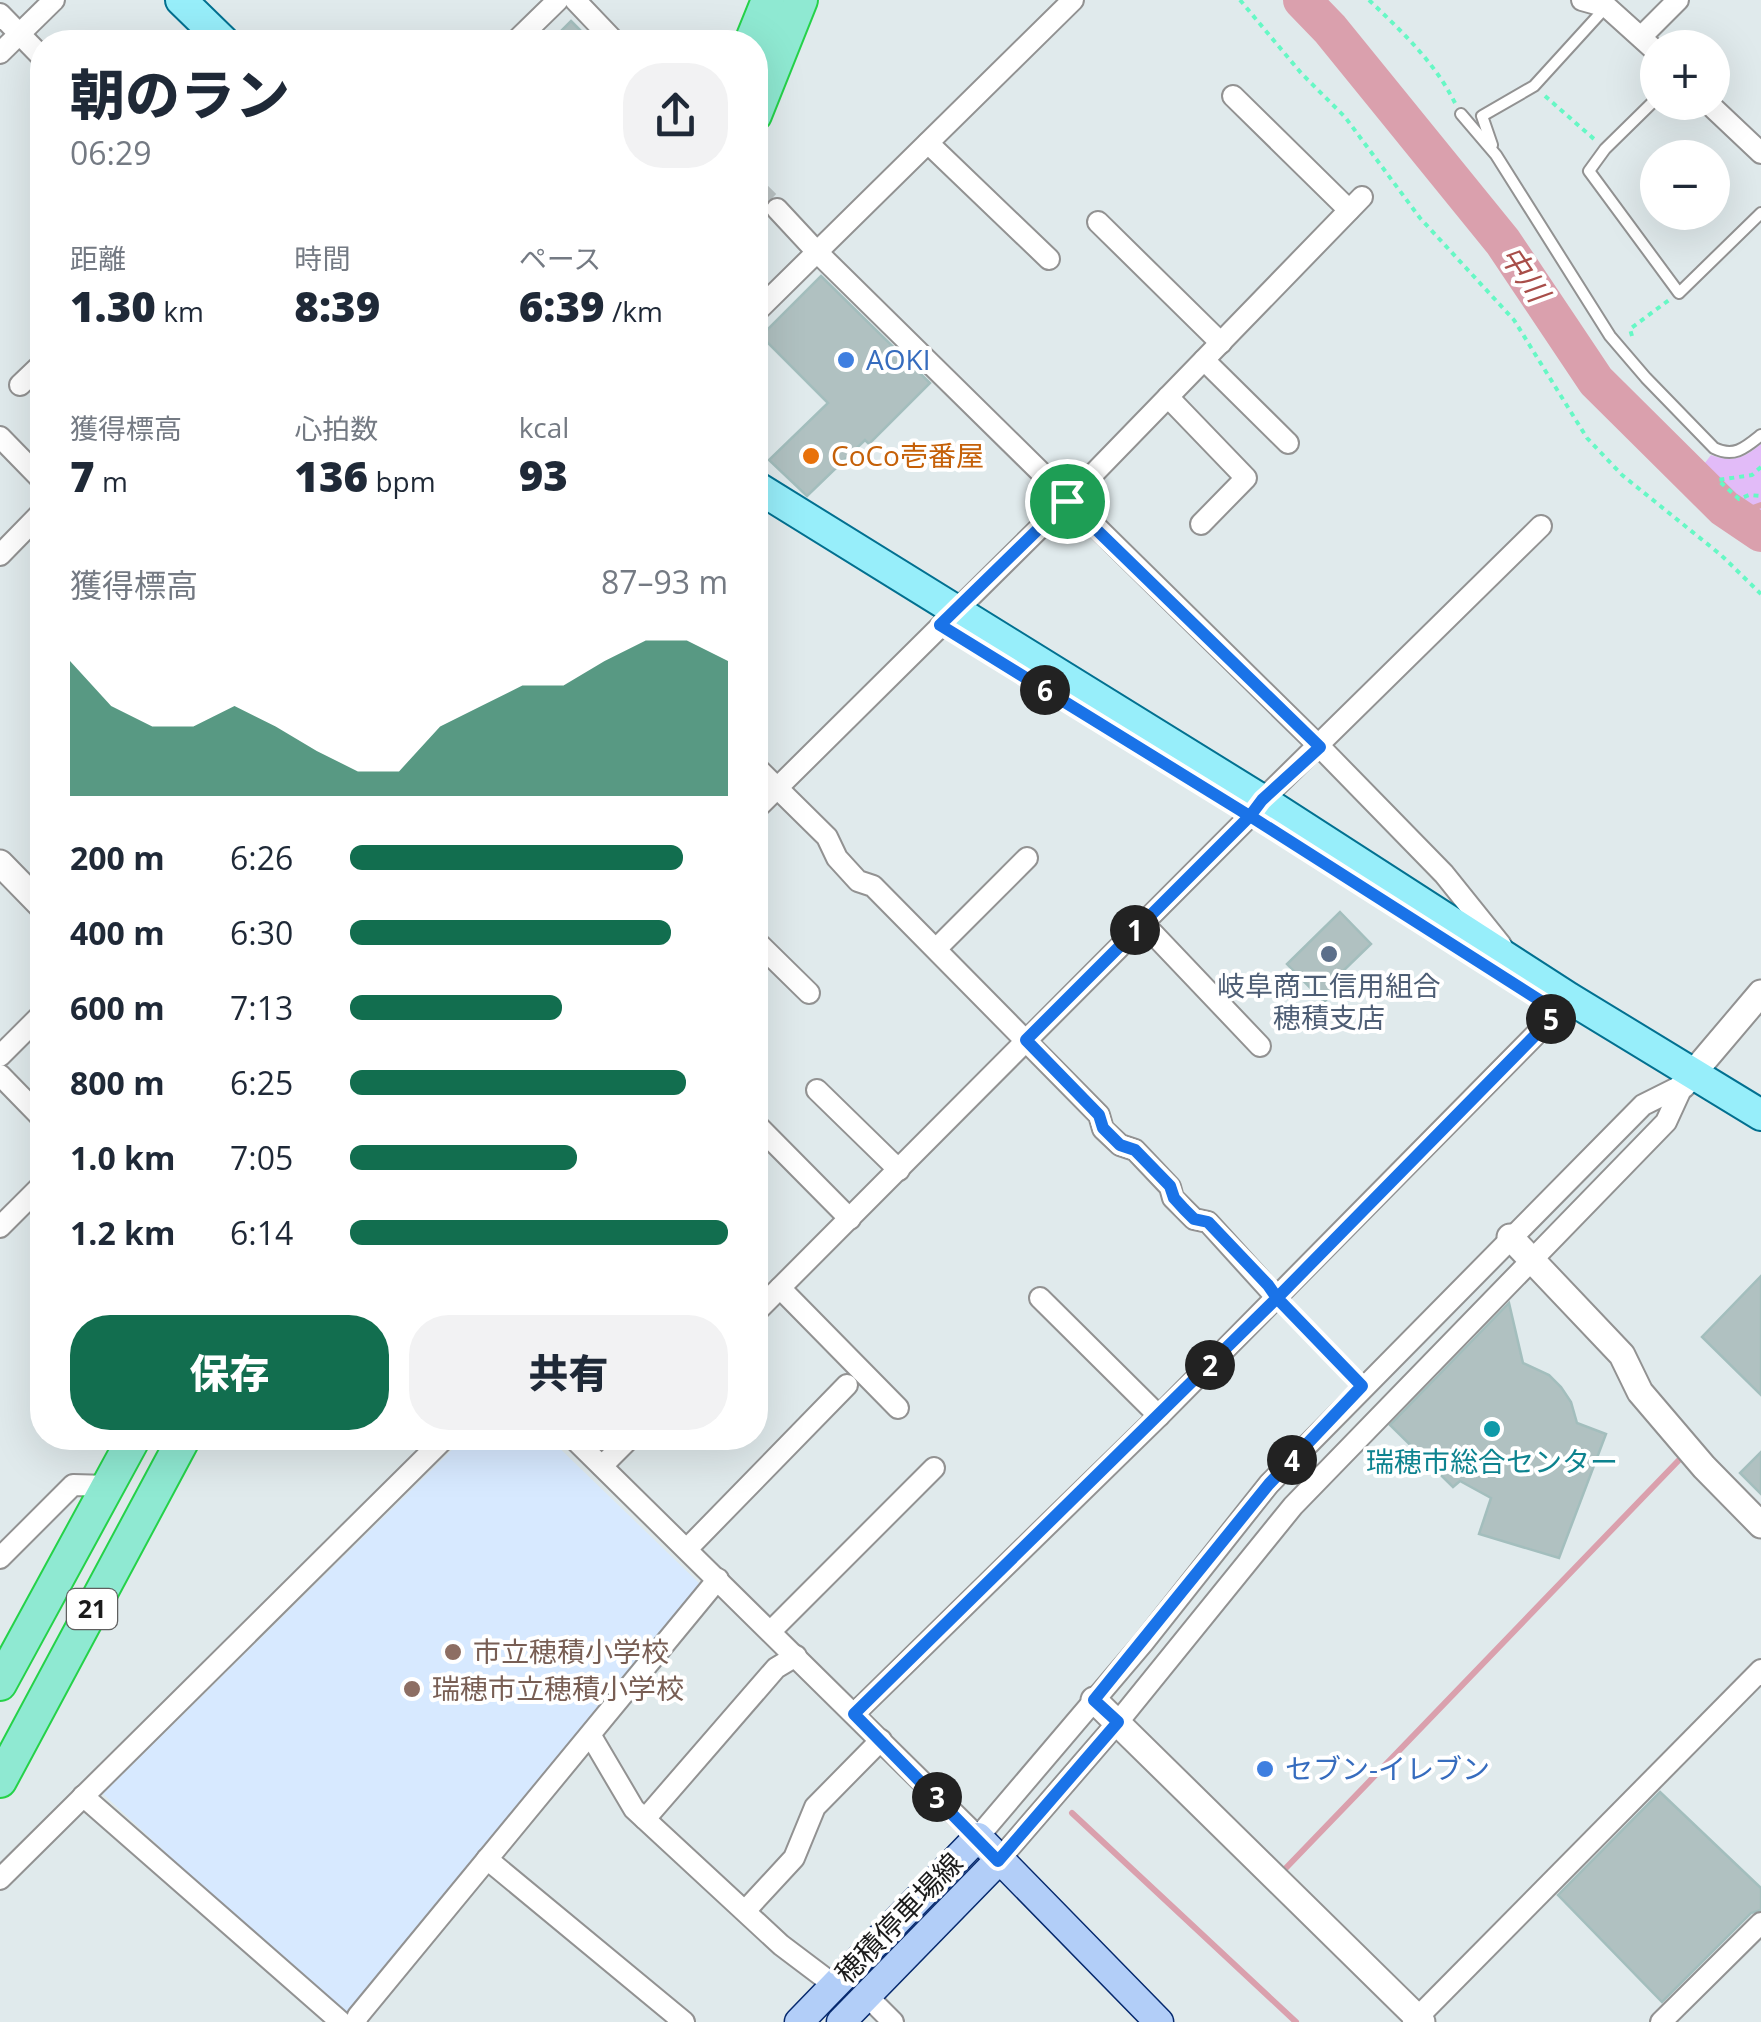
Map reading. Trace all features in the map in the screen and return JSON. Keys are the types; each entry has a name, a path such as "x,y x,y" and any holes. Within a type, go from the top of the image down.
{"highway":[{"path":"757,30 768,0"},
{"path":"768,82 801,0"},
{"name":"21","path":"0,1684 128,1450"},
{"name":"21","path":"0,1781 178,1450"}],"main road":[{"path":"181,0 212,30"},
{"path":"768,495 948,617 1558,1012 1761,1114"},
{"path":"768,517 948,617"},
{"path":"1253,811 1512,958 1688,1078 1761,1134"},
{"name":"穂積停車場線","path":"799,2022 978,1837 1159,2022"},
{"name":"穂積停車場線","path":"841,2022 998,1861"}],"street":[{"path":"0,53 54,0"},
{"path":"527,30 558,0"},
{"path":"575,0 604,30"},
{"path":"768,300 1074,0"},
{"path":"1582,0 1607,7 1640,34"},
{"path":"1648,30 1678,0"},
{"path":"0,14 30,45"},
{"path":"768,797 1067,501 1356,204 1234,96"},
{"path":"1726,120 1761,153"},
{"path":"928,143 1048,259"},
{"path":"777,209 1067,501 1320,747 1444,874 1512,958"},
{"path":"1098,222 1221,343"},
{"path":"1204,360 1288,443"},
{"path":"20,385 30,375"},
{"path":"1168,397 1246,478 1201,524"},
{"path":"0,437 30,468"},
{"path":"0,555 30,524"},
{"path":"768,1300 1542,526"},
{"path":"768,779 827,837 837,858 858,881 873,886 937,948 1099,1115 1103,1128 1120,1145 1135,1150 1170,1186 1174,1198 1194,1219 1208,1222 1277,1298"},
{"path":"937,948 1027,858"},
{"path":"0,863 30,894"},
{"path":"1142,923 1260,1046"},
{"path":"768,953 808,993"},
{"path":"998,1861 1118,1722 1292,1506 1666,1122 1688,1078 1761,993"},
{"path":"854,1714 1159,1416 1558,1012"},
{"path":"30,1027 0,1060 30,1101"},
{"path":"585,1450 978,1837 1269,1484 1643,1105 1688,1078"},
{"path":"817,1090 899,1170"},
{"path":"768,1136 850,1219"},
{"path":"0,1227 30,1197"},
{"path":"1510,1237 1622,1355 1640,1392 1704,1467 1761,1525"},
{"path":"780,1288 898,1408"},
{"path":"1040,1298 1159,1416"},
{"path":"687,1549 847,1385"},
{"path":"0,1880 433,1450"},
{"path":"602,1466 618,1450"},
{"path":"771,1631 934,1468"},
{"path":"0,1558 73,1485 109,1486"},
{"path":"356,2022 718,1579"},
{"path":"645,1819 776,1668 796,1656"},
{"path":"1094,1700 1418,2020 1761,1670"},
{"path":"591,1736 634,1809 781,1944 834,1985"},
{"path":"745,1911 794,1858 815,1807 881,1740"},
{"path":"84,1796 341,2022"},
{"path":"486,1859 684,2022"},
{"path":"1661,2022 1761,1922"},
{"path":"867,1996 893,2022"}],"lane":[{"path":"1496,155 1482,116 1534,86 1607,7"},
{"path":"1461,114 1496,155 1610,336 1646,378 1714,448 1725,454 1740,452 1761,435"},
{"path":"1640,115 1589,170 1679,293 1761,213"}],"path":[{"path":"1240,0 1301,73 1345,117 1420,218 1514,320 1586,438 1761,594"},
{"path":"1369,0 1423,52 1461,114"},
{"path":"1534,86 1605,149"},
{"path":"1646,378 1630,329 1679,293"},
{"path":"1761,468 1752,474 1718,480 1740,499 1761,496"},
{"path":"1277,1298 1362,1386"}],"shaded area":[{"path":"1761,444 1761,521 1698,472 1711,455 1738,458"},
{"name":"瑞穂市立穂積小学校","path":"452,1450 561,1450 700,1584 345,2019 103,1794"}],"building":[{"path":"571,21 580,30 562,30"},
{"name":"AOKI","path":"821,276 930,383 869,444 865,440 807,496 769,460 828,403 768,343 768,329"},
{"name":"岐阜商工信用組合 穂積支店","path":"1340,912 1371,944 1342,972 1349,978 1324,1002 1287,964"},
{"path":"1761,1276 1761,1395 1702,1337"},
{"name":"瑞穂市総合センター","path":"1509,1303 1523,1363 1549,1375 1561,1387 1571,1402 1577,1423 1606,1434 1559,1558 1479,1534 1491,1498 1460,1481 1453,1487 1390,1425"},
{"path":"1761,1452 1761,1494 1740,1473"},
{"path":"1660,1792 1761,1888 1761,1910 1751,1913 1662,2002 1558,1895"}],"waterway":[{"name":"中川","path":"1302,0 1330,29 1503,242 1596,381 1724,508 1761,533"},
{"path":"1734,515 1761,505"},
{"path":"1284,1870 1679,1460"},
{"path":"1072,1813 1296,2022"}],"tunnel":[{"path":"768,200 777,209"}],"place":[{"name":"AOKI","path":"846,360"},
{"name":"CoCo壱番屋","path":"811,456"},
{"name":"岐阜商工信用組合 穂積支店","path":"1329,954"},
{"name":"瑞穂市総合センター","path":"1492,1429"},
{"name":"市立穂積小学校","path":"453,1652"},
{"name":"瑞穂市立穂積小学校","path":"412,1689"},
{"name":"セブン-イレブン","path":"1265,1769"}],"route":[{"path":"1067,501 940,625 1248,815 1558,1012 1277,1298 1362,1386 1269,1484 1094,1700 1118,1722 998,1861 854,1714 1277,1298 1208,1222 1194,1219 1174,1198 1170,1186 1135,1150 1120,1145 1103,1128 1099,1115 1026,1040 1204,859 1250,816 1262,800 1320,747 1067,501"}]}
